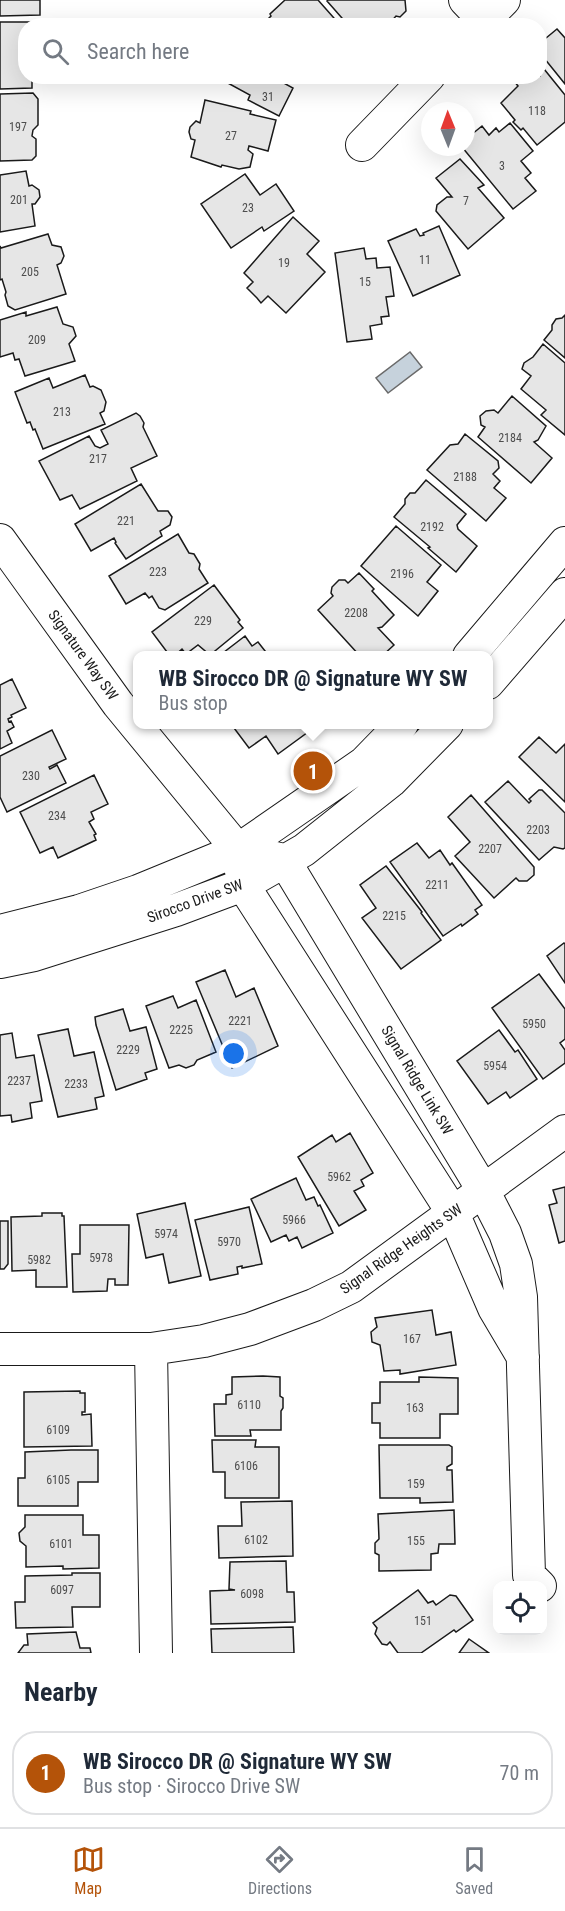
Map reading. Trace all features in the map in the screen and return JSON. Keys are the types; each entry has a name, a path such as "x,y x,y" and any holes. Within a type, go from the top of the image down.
{"street":[{"path":"362,146 421,84"},
{"name":"Signature Way SW","path":"0,540 133,722"},
{"path":"473,651 565,543"},
{"path":"493,678 565,594"},
{"name":"Signature Way SW","path":"139,729 238,850"},
{"name":"Sirocco Drive SW","path":"0,931 79,911 138,891 238,850 364,763 397,729"},
{"name":"Sirocco Drive SW","path":"0,962 34,955 176,910 243,885 304,850 391,781 442,729"},
{"path":"243,885 238,850 284,860"},
{"name":"Signal Ridge Link SW","path":"284,860 483,1190 505,1233 516,1264 521,1298 529,1575 535,1581"},
{"name":"Signal Ridge Link SW","path":"243,885 453,1213 494,1308 523,1357"},
{"name":"Signal Ridge Heights SW","path":"0,1349 151,1349 204,1341 250,1329 314,1305 351,1287 565,1131"},
{"path":"151,1349 156,1653"},
{"name":"Signal Ridge Link SW","path":"547,1592 565,1592"}],"shaded area":[{"path":"410,352 422,367 388,393 376,378"}],"building":[{"path":"0,0 40,0 40,15 0,16"},
{"path":"285,0 318,0 334,18 269,18 270,14"},
{"path":"405,0 406,11 400,17 394,18 342,18 327,1"},
{"path":"0,22 18,22 18,84 32,84 32,88 0,89"},
{"path":"557,29 565,38 565,84 547,62 547,37"},
{"path":"547,73 565,95 565,122 537,145 523,128 521,130 513,122 515,120 501,103 518,86 516,84 547,84"},
{"path":"230,84 286,84 293,88 279,116 248,100 250,95"},
{"path":"33,93 38,99 38,125 33,130 32,136 36,139 36,156 32,160 0,161 0,94"},
{"path":"205,100 251,111 250,114 276,120 268,151 249,146 248,150 253,154 250,167 239,169 222,165 221,167 191,157 195,140 191,139 190,127 196,121 200,123"},
{"path":"510,123 533,151 521,161 531,173 525,178 536,191 513,209 469,156 475,156 475,132 482,126 489,135 496,128 499,132"},
{"path":"460,159 484,185 478,188 504,218 468,249 436,211 437,205 447,197 452,197 436,178"},
{"path":"26,171 29,186 32,185 39,190 40,197 35,204 32,204 35,226 0,232 0,175"},
{"path":"245,174 260,195 276,184 294,211 264,231 262,227 231,248 201,204"},
{"path":"293,217 319,241 307,254 325,272 286,313 268,296 261,303 247,288 253,282 244,273"},
{"path":"439,226 460,275 413,296 388,241 416,229 420,236 424,235 423,233"},
{"path":"48,234 52,245 61,247 64,256 61,263 57,265 66,294 15,310 8,306 2,279 0,280 0,246 1,248"},
{"path":"364,248 366,259 376,258 377,268 390,267 394,296 386,297 389,316 381,317 382,324 370,326 372,339 347,342 335,253"},
{"path":"57,307 63,324 73,327 76,336 69,344 75,361 25,376 19,359 15,360 13,353 0,357 0,320 26,312 26,316"},
{"path":"565,315 565,358 544,340 552,330 556,319"},
{"path":"543,344 565,363 565,435 541,415 546,410 521,389 531,376 522,369 524,363 533,357"},
{"path":"85,375 90,387 101,390 106,402 104,411 100,413 105,424 43,449 35,429 33,430 30,422 27,423 15,392 49,378 53,388"},
{"path":"512,396 546,426 538,440 534,442 552,458 531,483 478,437 485,427 481,425 480,416 486,411 494,410 498,413"},
{"path":"136,413 144,423 143,427 157,456 131,468 137,481 80,509 72,495 60,500 39,461 89,436 95,446 100,448 108,444 101,430"},
{"path":"465,434 498,461 499,468 493,474 500,481 494,488 506,498 486,521 427,470 450,445 458,444"},
{"path":"426,480 466,514 457,525 458,529 477,546 456,572 394,517 405,504 405,499 410,493 415,493"},
{"path":"141,484 158,511 168,511 172,517 170,525 160,531 162,536 126,559 114,538 91,551 75,524"},
{"path":"396,526 441,565 427,582 438,591 418,616 361,566"},
{"path":"178,534 189,553 194,554 200,564 199,569 208,583 165,610 159,608 152,596 149,598 145,593 126,604 109,576"},
{"path":"359,573 394,615 378,628 394,645 387,651 355,651 318,610 333,596 332,587 339,580 345,580 348,583"},
{"path":"214,585 240,620 238,622 243,628 215,651 205,651 198,645 190,651 182,649 166,651 152,632"},
{"path":"245,636 252,646 258,642 265,651 226,651"},
{"path":"12,679 26,708 11,715 12,717 8,719 14,727 7,731 12,743 0,749 0,685"},
{"path":"235,729 312,729 278,754 266,736 249,748"},
{"path":"52,730 66,759 49,767 50,769 57,765 66,783 7,812 0,797 0,756"},
{"path":"539,737 556,753 565,744 565,802 519,757"},
{"path":"94,775 108,804 91,812 94,819 89,822 96,834 94,835 96,840 58,858 53,847 40,853 20,812"},
{"path":"508,781 529,803 531,801 529,799 542,790 565,813 565,848 554,847 539,860 485,802"},
{"path":"471,795 534,867 534,875 527,881 519,881 516,878 494,898 455,856 470,842 448,817"},
{"path":"417,843 429,858 440,850 482,905 475,910 478,914 443,936 390,862"},
{"path":"386,866 441,940 401,969 362,918 376,908 360,885"},
{"path":"565,944 565,983 547,956"},
{"path":"225,970 236,997 254,988 278,1046 232,1068 196,982"},
{"path":"539,974 565,1009 565,1039 560,1043 565,1050 565,1063 543,1079 492,1008"},
{"path":"173,996 178,1008 196,1000 216,1052 197,1060 194,1065 186,1068 179,1065 169,1068 146,1006"},
{"path":"123,1009 130,1031 146,1027 157,1069 145,1073 147,1079 116,1090 95,1017"},
{"path":"68,1029 74,1056 94,1052 104,1096 95,1098 97,1109 58,1117 38,1035"},
{"path":"499,1030 515,1052 518,1050 537,1079 510,1098 506,1092 488,1104 457,1061"},
{"path":"12,1033 16,1058 34,1055 42,1101 30,1103 32,1118 12,1122 11,1115 0,1116 0,1035"},
{"path":"350,1133 373,1173 361,1180 364,1186 354,1191 366,1210 339,1226 298,1157 332,1135 336,1142"},
{"path":"296,1178 306,1200 314,1197 318,1206 320,1205 333,1233 302,1248 297,1237 289,1241 286,1235 271,1242 251,1199"},
{"path":"565,1187 565,1241 559,1243 549,1205 557,1203 553,1190"},
{"path":"185,1203 201,1276 169,1283 163,1254 146,1258 137,1214"},
{"path":"249,1207 262,1264 237,1267 238,1274 210,1280 195,1220"},
{"path":"42,1213 62,1213 64,1216 67,1287 36,1287 36,1270 12,1271 11,1217 42,1216"},
{"path":"0,1221 8,1221 8,1264 4,1269 0,1269"},
{"path":"80,1225 129,1225 128,1285 115,1285 115,1279 108,1279 107,1291 73,1292 72,1254 80,1254"},
{"path":"432,1310 436,1335 451,1332 456,1365 400,1374 400,1370 384,1371 380,1345 372,1342 371,1332 377,1327 375,1318"},
{"path":"232,1377 280,1377 280,1396 283,1398 281,1430 250,1430 251,1436 215,1436 214,1404 226,1404 226,1395 232,1394"},
{"path":"419,1377 458,1378 458,1414 440,1414 440,1438 380,1438 380,1423 372,1423 372,1403 380,1403 380,1382 419,1382"},
{"path":"80,1391 80,1393 85,1393 85,1412 82,1412 82,1415 91,1414 92,1446 24,1447 24,1392"},
{"path":"212,1440 256,1440 255,1447 279,1447 279,1498 225,1498 225,1472 213,1472"},
{"path":"379,1445 449,1445 452,1447 452,1464 447,1467 447,1470 452,1470 453,1502 420,1503 420,1498 380,1498"},
{"path":"98,1450 98,1482 78,1482 78,1506 18,1506 18,1478 25,1478 25,1452"},
{"path":"292,1501 293,1556 219,1558 218,1526 242,1526 241,1502"},
{"path":"454,1510 455,1544 439,1544 438,1553 431,1554 431,1570 379,1571 379,1555 375,1553 375,1543 379,1539 378,1514"},
{"path":"25,1515 83,1515 83,1535 99,1535 99,1568 26,1567 26,1546 20,1541 19,1533 25,1527"},
{"path":"286,1561 287,1592 294,1592 295,1622 211,1624 210,1591 235,1590 229,1589 230,1562"},
{"path":"72,1573 100,1573 100,1607 72,1607 73,1627 16,1628 15,1602 25,1602 25,1576 72,1575"},
{"path":"418,1590 428,1603 433,1601 436,1605 450,1595 456,1596 473,1620 421,1653 398,1653 390,1642 387,1645 382,1644 375,1634 377,1628 373,1623"},
{"path":"293,1627 294,1653 212,1653 211,1629"},
{"path":"76,1632 80,1648 90,1648 91,1653 18,1653 24,1645 28,1645 27,1634"},
{"path":"469,1639 489,1653 459,1653"}],"place":[{"name":"WB Sirocco DR @ Signature WY SW","path":"313,771"}]}
